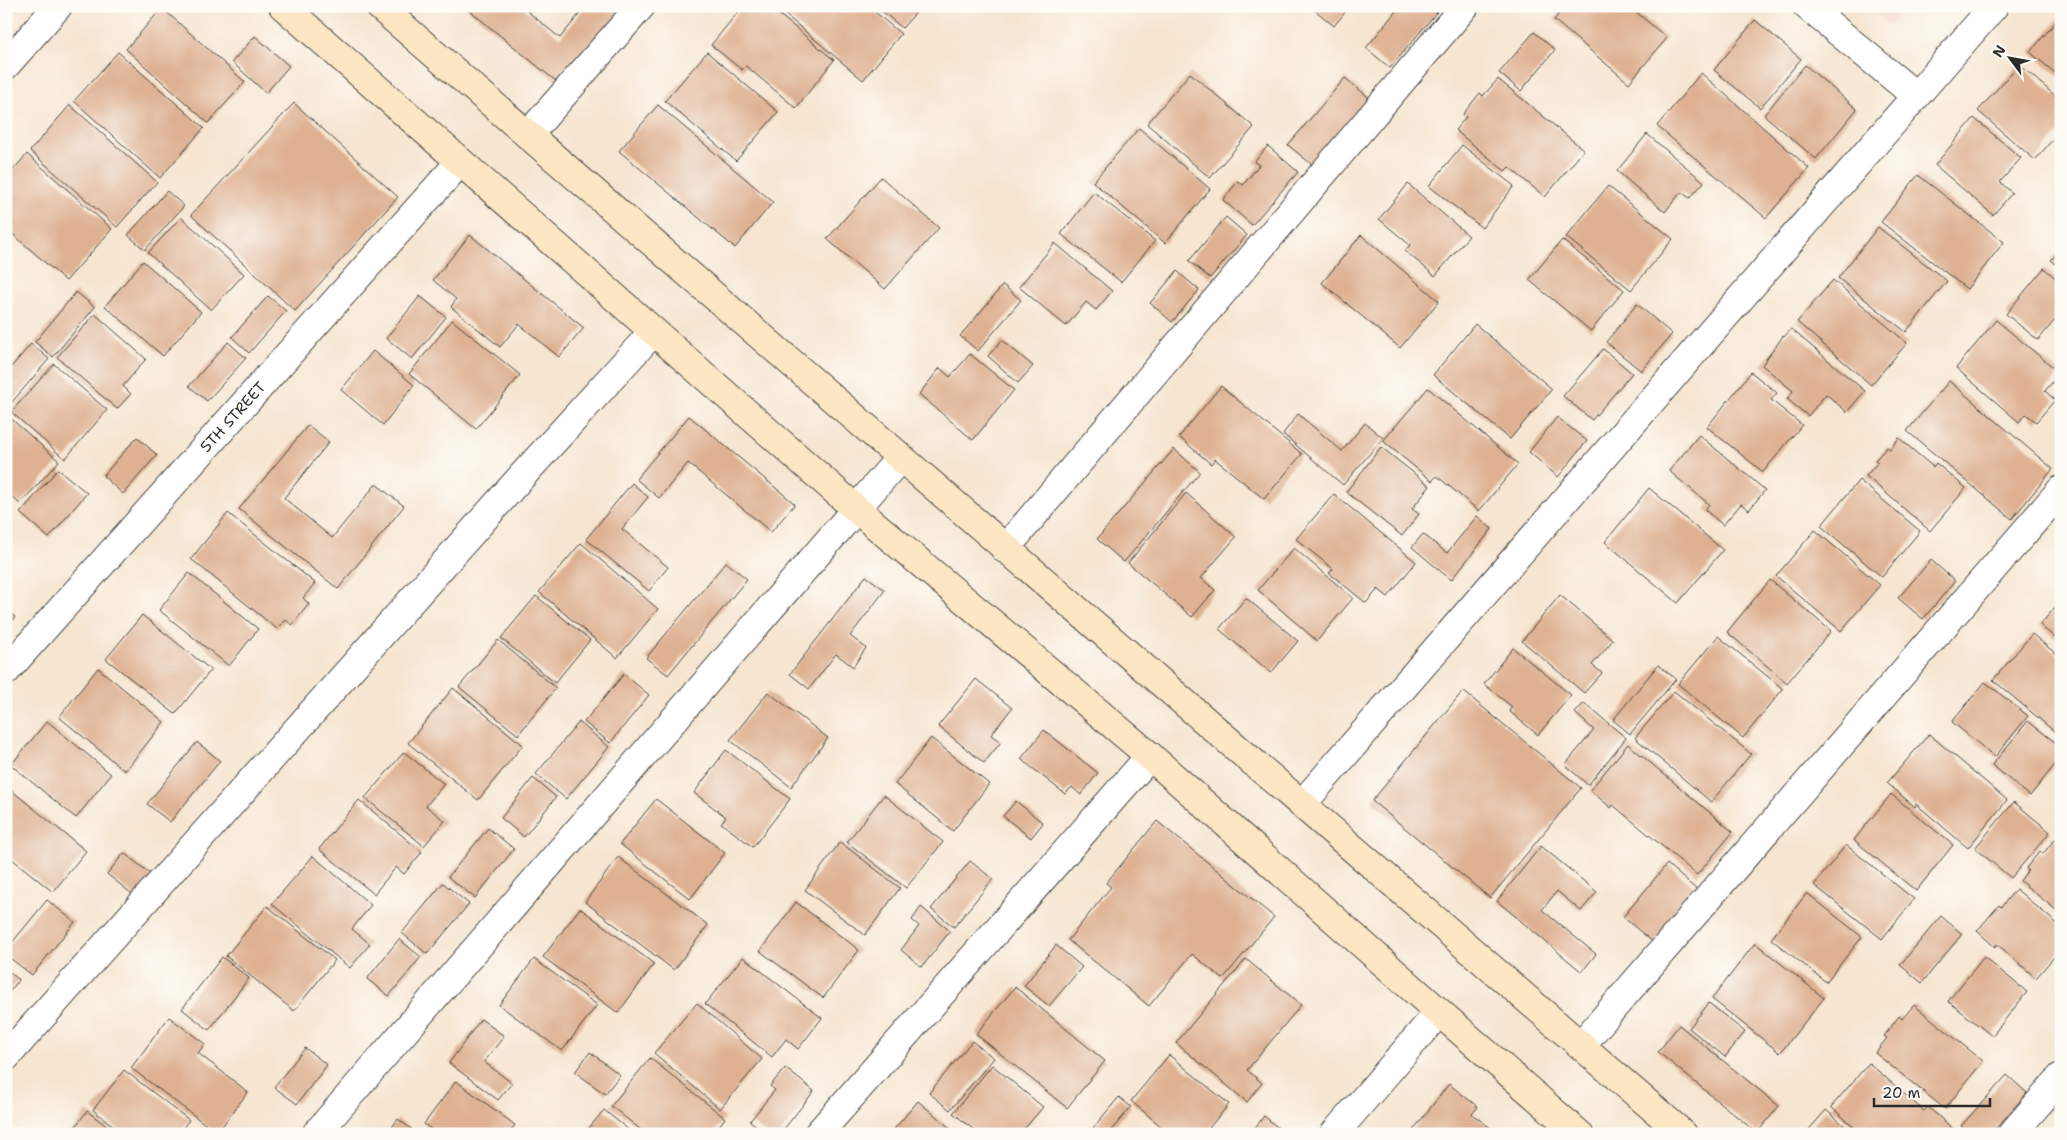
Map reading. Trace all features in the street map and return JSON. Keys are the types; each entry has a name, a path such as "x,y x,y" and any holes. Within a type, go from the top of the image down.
{"street":[{"path":"6,65 58,6"},
{"path":"282,6 856,508 1150,756 1579,1134"},
{"path":"379,6 1683,1134"},
{"path":"528,135 641,6"},
{"path":"1005,549 1465,6"},
{"path":"1807,6 1916,96"},
{"path":"1302,804 1994,6"},
{"name":"5TH STREET","path":"6,671 459,162"},
{"path":"6,1057 522,476 653,332"},
{"path":"316,1134 900,458"},
{"path":"1580,1045 2061,490"},
{"path":"818,1134 1150,756"},
{"path":"1334,1134 1439,1012"},
{"path":"2012,1134 2061,1077"}],"shaded area":[{"path":"1866,6 1906,6 1889,26"}],"building":[{"path":"464,6 521,6 560,38 586,6 629,6 563,87"},
{"path":"743,6 769,6 834,60 796,108 746,66 742,70 711,45"},
{"path":"775,6 868,6 901,34 863,80"},
{"path":"876,6 922,6 902,28"},
{"path":"1310,6 1350,6 1334,26"},
{"path":"1400,6 1442,6 1390,68 1366,48"},
{"path":"1565,6 1629,6 1667,38 1629,83 1554,20"},
{"path":"162,8 245,82 208,123 126,49"},
{"path":"2061,16 2061,78 2030,52"},
{"path":"1755,20 1801,59 1760,108 1714,70"},
{"path":"1534,32 1555,50 1521,91 1499,73"},
{"path":"255,36 289,66 266,93 232,62"},
{"path":"118,52 204,128 160,178 74,101"},
{"path":"707,52 778,112 736,161 665,101"},
{"path":"2019,64 2061,101 2061,130 2035,160 1978,111"},
{"path":"1805,65 1857,109 1816,159 1764,115"},
{"path":"1190,73 1254,127 1210,178 1147,124"},
{"path":"1701,73 1809,168 1766,218 1657,126"},
{"path":"1345,78 1372,100 1315,167 1288,145"},
{"path":"1498,79 1584,150 1545,197 1509,167 1505,171 1455,130 1466,117 1463,114 1480,93 1483,96"},
{"path":"294,103 398,197 295,311 191,215"},
{"path":"70,105 157,182 117,227 30,151"},
{"path":"658,105 773,202 735,248 619,151"},
{"path":"1974,118 2021,158 2000,182 2012,193 1993,215 1935,165"},
{"path":"1139,128 1210,189 1165,243 1093,182"},
{"path":"1647,134 1704,182 1690,198 1681,192 1665,212 1617,171"},
{"path":"1462,145 1514,186 1482,228 1429,186"},
{"path":"1268,146 1298,172 1252,225 1223,200 1238,181 1243,185 1259,165 1254,162"},
{"path":"27,154 112,229 66,281 6,228 6,178"},
{"path":"1918,175 2004,242 1967,289 1881,222"},
{"path":"881,177 939,228 885,289 827,239"},
{"path":"1408,184 1469,236 1435,276 1405,251 1410,245 1379,219"},
{"path":"1608,186 1673,239 1631,290 1566,237"},
{"path":"167,191 184,206 145,250 128,235"},
{"path":"1094,192 1155,241 1121,282 1061,234"},
{"path":"181,217 244,274 211,310 148,253"},
{"path":"1226,217 1247,235 1210,278 1189,261"},
{"path":"1878,227 1947,281 1906,332 1838,278"},
{"path":"470,235 584,328 559,357 519,324 500,347 451,307 456,299 433,280"},
{"path":"1361,235 1439,301 1400,348 1322,283"},
{"path":"1562,240 1624,290 1591,331 1529,280"},
{"path":"1055,243 1112,291 1096,310 1086,302 1066,326 1019,287"},
{"path":"2061,249 2061,269 2051,260"},
{"path":"143,261 201,312 163,356 105,306"},
{"path":"2044,268 2061,283 2061,313 2038,340 2006,314"},
{"path":"1177,271 1199,290 1172,322 1150,303"},
{"path":"1833,280 1907,343 1871,385 1797,322"},
{"path":"1003,285 1021,300 978,351 960,336"},
{"path":"76,292 95,307 53,357 35,342"},
{"path":"268,296 286,311 249,353 232,337"},
{"path":"420,296 446,317 412,359 386,338"},
{"path":"1637,304 1672,334 1641,371 1606,342"},
{"path":"95,314 146,359 123,386 131,394 117,409 57,357"},
{"path":"452,320 520,375 476,429 409,374"},
{"path":"1996,320 2060,373 2045,391 2055,400 2036,422 2026,414 2019,422 1956,368"},
{"path":"1475,324 1552,389 1510,439 1433,375"},
{"path":"1791,329 1865,391 1847,412 1826,394 1808,416 1787,399 1793,391 1762,365 1783,336"},
{"path":"1002,340 1033,366 1018,383 988,356"},
{"path":"228,342 246,358 207,401 189,386"},
{"path":"31,344 49,359 7,408 6,373"},
{"path":"1603,349 1632,373 1592,420 1563,396"},
{"path":"373,351 414,385 383,425 341,390"},
{"path":"970,354 1014,390 973,440 919,394 940,368 950,377"},
{"path":"54,364 107,410 65,459 11,412"},
{"path":"1751,372 1777,393 1771,400 1802,425 1763,472 1707,427"},
{"path":"1949,381 2053,469 2012,519 1907,431"},
{"path":"1221,386 1302,454 1264,499 1215,459 1211,464 1179,437"},
{"path":"1428,388 1518,464 1479,511 1437,476 1432,481 1383,441"},
{"path":"1298,414 1342,451 1365,423 1383,438 1343,485 1283,434"},
{"path":"7,415 59,461 20,504 6,492"},
{"path":"689,416 795,504 771,532 688,463 659,498 636,479"},
{"path":"1557,417 1587,441 1558,477 1529,452"},
{"path":"308,425 329,442 284,498 332,538 376,484 404,506 338,589 239,509"},
{"path":"1699,435 1765,490 1749,510 1741,504 1723,525 1705,510 1709,504 1669,471"},
{"path":"137,437 157,455 123,494 103,476"},
{"path":"1899,438 1933,467 1936,463 1966,488 1930,531 1866,476 1878,462 1875,460 1887,447 1890,449"},
{"path":"1381,447 1430,486 1412,509 1419,514 1402,536 1346,492"},
{"path":"1174,449 1200,472 1124,562 1097,539"},
{"path":"58,469 87,493 49,538 20,513"},
{"path":"1859,480 1920,531 1882,577 1821,526"},
{"path":"632,483 648,497 622,529 668,567 649,591 586,539"},
{"path":"1649,488 1723,550 1678,603 1605,542"},
{"path":"1186,493 1236,537 1201,578 1215,590 1192,617 1128,563"},
{"path":"1334,494 1416,562 1388,597 1378,589 1366,603 1329,573 1333,569 1296,539"},
{"path":"228,513 315,583 303,598 309,604 292,625 286,620 277,629 191,559"},
{"path":"1477,516 1492,529 1451,580 1412,547 1423,534 1447,553"},
{"path":"1815,530 1880,585 1841,631 1776,576"},
{"path":"581,543 658,609 617,658 539,592"},
{"path":"1294,548 1353,598 1317,641 1258,590"},
{"path":"1931,560 1955,581 1923,619 1898,598"},
{"path":"726,562 747,579 668,675 646,658"},
{"path":"189,573 258,629 229,666 159,610"},
{"path":"866,576 885,590 850,636 866,648 853,667 836,654 809,689 790,674"},
{"path":"1770,580 1831,631 1787,683 1727,632"},
{"path":"1560,595 1613,640 1592,665 1602,673 1584,693 1522,641"},
{"path":"536,596 590,640 555,683 501,638"},
{"path":"1246,598 1298,641 1271,673 1219,629"},
{"path":"2061,600 2061,643 2040,625"},
{"path":"6,609 15,617 6,627"},
{"path":"142,615 211,670 175,714 106,659"},
{"path":"2032,634 2061,658 2061,737 1993,680"},
{"path":"1718,636 1783,689 1743,738 1678,684"},
{"path":"498,640 556,688 518,735 459,687"},
{"path":"1513,648 1571,695 1538,735 1509,711 1512,707 1484,684"},
{"path":"1658,665 1676,679 1630,734 1613,720"},
{"path":"98,668 164,722 125,771 59,717"},
{"path":"624,674 649,695 610,743 584,722"},
{"path":"976,679 1012,708 991,735 1001,742 984,763 938,726"},
{"path":"1985,682 2028,716 1995,757 1952,722"},
{"path":"453,688 523,745 478,800 408,743"},
{"path":"1463,691 1581,788 1490,898 1372,801"},
{"path":"1674,691 1751,754 1711,802 1635,738"},
{"path":"768,692 828,738 791,787 730,740"},
{"path":"1584,703 1626,738 1588,785 1565,765 1594,730 1575,713"},
{"path":"47,721 111,774 76,818 11,765"},
{"path":"2028,721 2061,747 2061,757 2030,796 1992,765"},
{"path":"579,722 609,747 566,799 536,774"},
{"path":"1044,730 1098,773 1081,795 1072,787 1065,794 1021,759"},
{"path":"1929,734 2007,800 1968,848 1916,804 1915,807 1887,783"},
{"path":"931,738 989,784 953,831 895,784"},
{"path":"197,742 220,761 170,822 147,804"},
{"path":"1628,744 1733,832 1697,875 1613,805 1611,808 1590,790"},
{"path":"726,750 790,799 753,847 721,823 726,817 694,793"},
{"path":"404,752 444,784 426,806 445,821 424,846 365,798"},
{"path":"533,778 556,797 524,837 501,818"},
{"path":"6,786 86,851 53,892 6,854"},
{"path":"1891,794 1953,845 1916,891 1854,840"},
{"path":"884,795 943,842 906,888 847,842"},
{"path":"656,799 725,853 690,899 620,844"},
{"path":"359,800 422,852 404,874 396,867 374,894 319,849"},
{"path":"1016,801 1043,823 1031,838 1003,816"},
{"path":"2014,802 2050,832 2011,878 1975,848"},
{"path":"1157,821 1274,917 1223,979 1192,954 1149,1006 1068,940 1111,887 1106,883"},
{"path":"488,828 514,849 475,898 448,877"},
{"path":"2055,839 2061,843 2061,914 2020,881 2028,870 2026,868 2040,851 2043,854"},
{"path":"840,842 900,888 865,935 805,890"},
{"path":"1846,845 1914,899 1882,939 1814,885"},
{"path":"1541,846 1597,892 1581,911 1557,891 1542,910 1596,954 1582,972 1497,901"},
{"path":"124,853 158,880 141,901 107,874"},
{"path":"313,856 371,905 352,929 370,944 350,968 272,904"},
{"path":"618,857 708,925 674,970 585,902"},
{"path":"970,861 993,879 954,927 931,909"},
{"path":"1667,864 1697,890 1654,943 1623,917"},
{"path":"443,883 469,904 427,954 402,933"},
{"path":"2016,889 2061,927 2061,949 2036,978 1997,944 1995,947 1977,931 1999,905 2001,907"},
{"path":"1807,893 1862,937 1826,982 1771,939"},
{"path":"47,900 75,922 32,975 6,955 6,950"},
{"path":"796,902 859,950 823,998 760,951"},
{"path":"267,906 335,960 294,1011 226,956"},
{"path":"921,907 950,931 922,967 901,950 919,926 912,920"},
{"path":"580,908 654,964 618,1013 543,957"},
{"path":"1941,916 1962,934 1922,983 1900,965"},
{"path":"399,939 421,957 389,996 367,979"},
{"path":"1755,943 1824,998 1780,1053 1712,999"},
{"path":"1056,945 1082,967 1049,1006 1024,986"},
{"path":"222,957 249,978 209,1030 182,1009"},
{"path":"743,957 822,1018 798,1049 786,1039 772,1057 705,1004"},
{"path":"1984,957 2027,992 1992,1036 1948,1001"},
{"path":"534,959 597,1005 562,1051 499,1005"},
{"path":"1246,959 1301,1005 1247,1070 1262,1083 1247,1102 1176,1043"},
{"path":"6,969 19,980 6,996"},
{"path":"1015,987 1105,1061 1067,1108 976,1034"},
{"path":"697,1003 762,1059 720,1109 654,1053"},
{"path":"1709,1003 1745,1032 1725,1057 1689,1028"},
{"path":"1914,1005 1983,1061 1945,1109 1875,1053 1887,1038 1884,1036 1899,1016 1902,1019"},
{"path":"169,1017 205,1044 198,1053 248,1092 217,1133 131,1068"},
{"path":"481,1019 504,1036 484,1062 512,1083 498,1100 449,1063"},
{"path":"1679,1025 1779,1106 1757,1133 1658,1052"},
{"path":"972,1041 994,1058 950,1110 929,1093"},
{"path":"305,1048 327,1065 297,1104 274,1087"},
{"path":"590,1052 620,1075 605,1094 575,1072"},
{"path":"1169,1055 1229,1104 1204,1134 1170,1134 1131,1101"},
{"path":"650,1058 725,1118 713,1134 646,1134 611,1106"},
{"path":"1869,1063 1924,1111 1928,1107 1959,1134 1862,1134 1831,1107"},
{"path":"992,1065 1043,1107 1020,1134 979,1134 953,1113"},
{"path":"785,1068 814,1091 780,1134 767,1134 750,1121 775,1090 770,1086"},
{"path":"124,1070 189,1120 178,1134 124,1134 93,1110"},
{"path":"2007,1075 2027,1093 1991,1134 1970,1134 1961,1126"},
{"path":"456,1081 515,1125 508,1134 437,1134 424,1124"},
{"path":"1449,1084 1478,1107 1472,1114 1496,1132 1494,1134 1410,1134"},
{"path":"1119,1097 1131,1107 1108,1134 1088,1134"},
{"path":"918,1101 957,1134 890,1134"},
{"path":"604,1110 634,1134 584,1134"},
{"path":"1826,1110 1854,1134 1805,1134"},
{"path":"87,1111 117,1134 70,1134"},
{"path":"1264,1116 1281,1130 1277,1134 1250,1134"},
{"path":"398,1119 418,1134 387,1134"}]}
